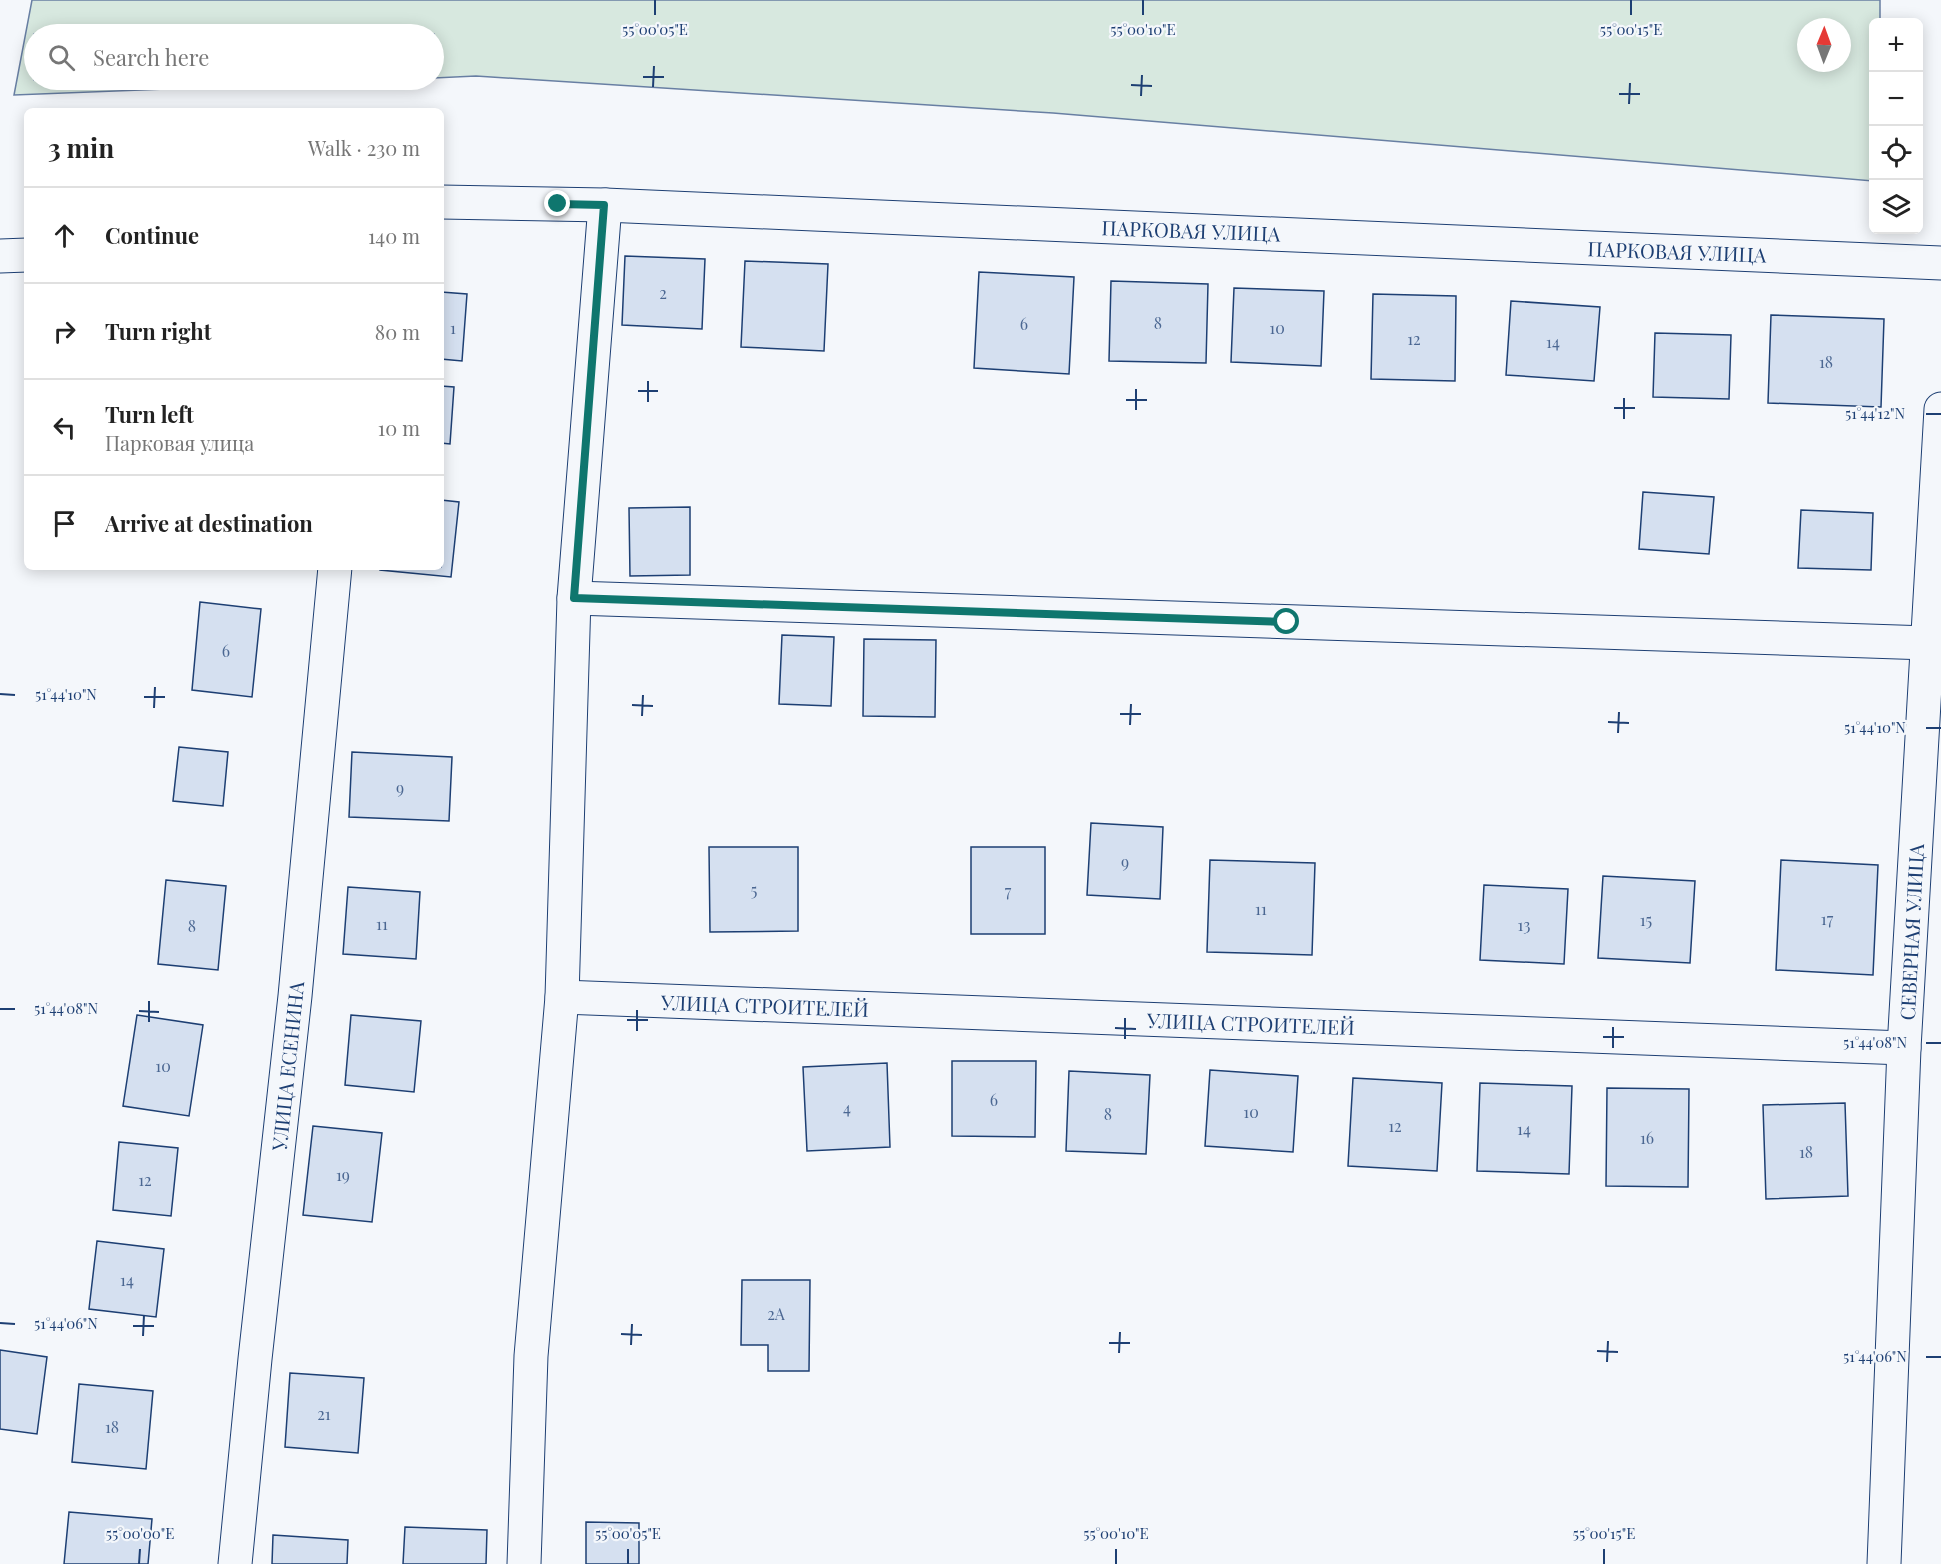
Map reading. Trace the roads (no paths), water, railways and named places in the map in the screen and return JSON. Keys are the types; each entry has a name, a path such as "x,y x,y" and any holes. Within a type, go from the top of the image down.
{"street":[{"name":"ПАРКОВАЯ УЛИЦА","path":"444,202 604,205 1941,263"},
{"path":"524,1564 531,1356 562,997 574,598 604,205"},
{"path":"0,256 24,255"},
{"name":"СЕВЕРНАЯ УЛИЦА","path":"1884,1564 1904,1048 1941,409"},
{"name":"УЛИЦА ЕСЕНИНА","path":"235,1564 296,984 335,570"},
{"path":"574,598 1928,643"},
{"name":"УЛИЦА СТРОИТЕЛЕЙ","path":"562,997 1904,1048"}]}
